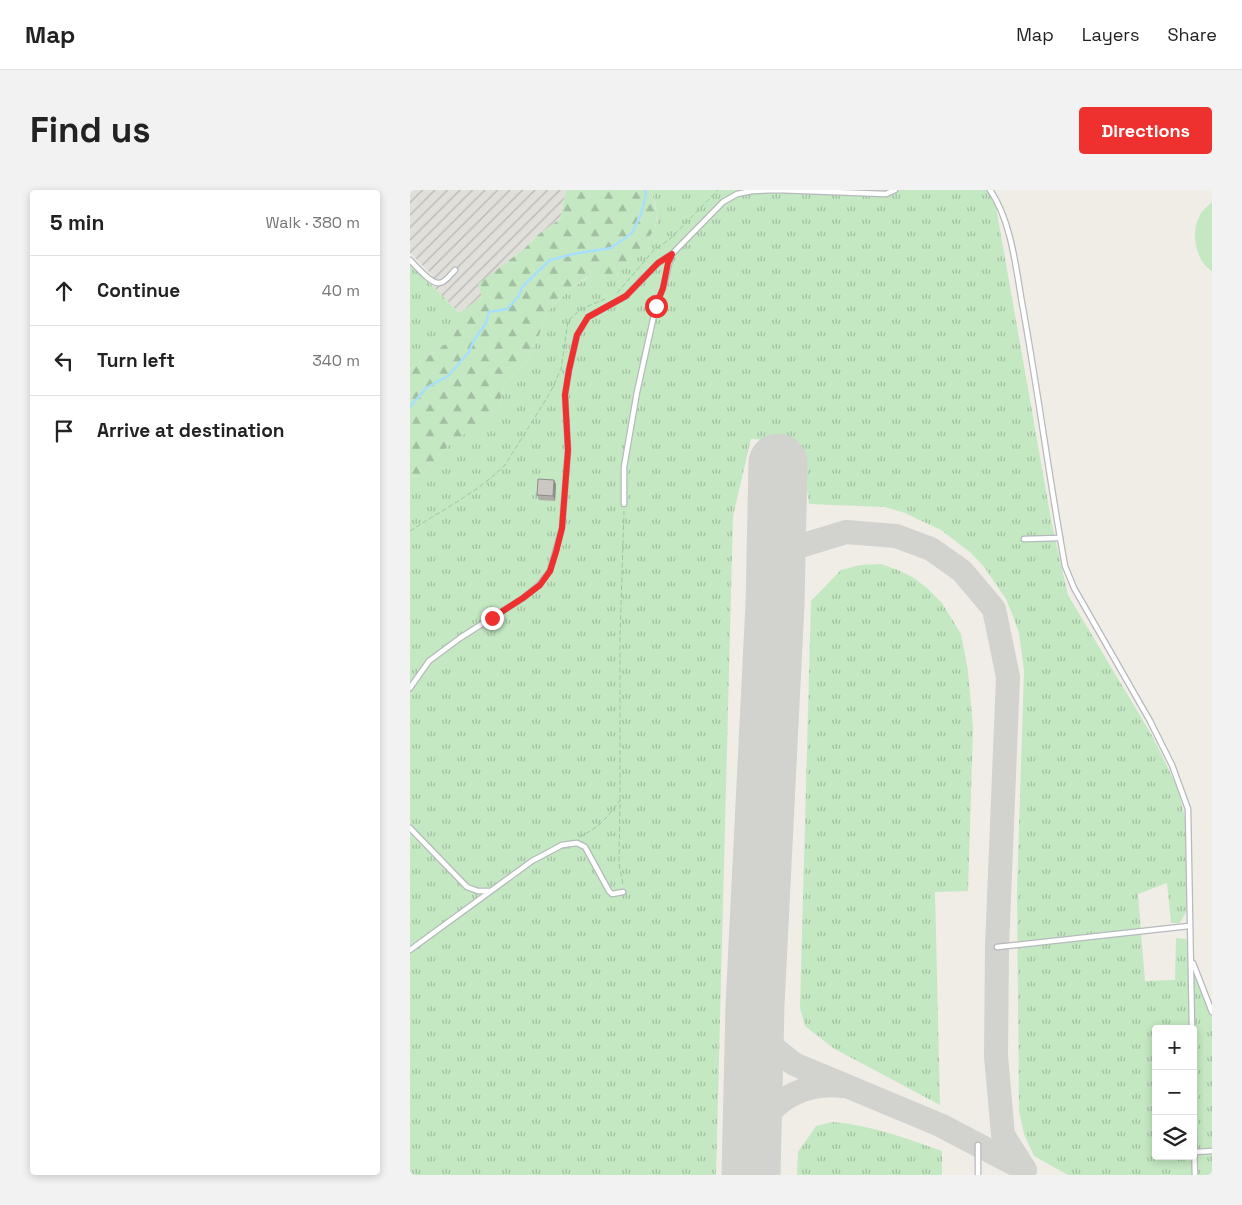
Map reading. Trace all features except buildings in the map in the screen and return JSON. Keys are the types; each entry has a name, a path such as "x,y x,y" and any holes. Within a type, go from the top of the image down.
{"lane":[{"path":"410,688 429,661 460,638 523,598 540,585 550,571 562,528 568,450 565,395 577,335 588,317 626,296 658,263 672,254 723,202 737,194 777,190 886,194 895,190"},
{"path":"990,190 995,197 1005,222 1015,267 1031,350 1065,566 1074,588 1150,721 1172,765 1188,809 1192,1025"},
{"path":"624,504 624,467 637,392 656,306 672,254"},
{"path":"410,260 432,282 439,283 444,281 455,270"},
{"path":"1024,539 1060,538"},
{"path":"410,828 467,888 478,891 492,891"},
{"path":"410,950 532,861 562,845 577,843 585,847 609,891 612,894 623,892"},
{"path":"997,947 1190,926"},
{"path":"1191,960 1212,1012"},
{"path":"978,1145 978,1175"},
{"path":"1197,1152 1212,1151"},
{"path":"1194,1160 1195,1175"}],"path":[{"path":"623,892 619,864 620,637 624,504"},
{"path":"574,839 595,829 607,818 620,800"}],"shaded area":[{"path":"410,190 566,190 560,219 539,234 524,249 483,297 459,313 427,280 432,275 410,253"}],"green space":[{"path":"566,190 651,190 657,214 655,229 626,268 601,279 587,277 568,291 548,311 536,343 525,363 505,384 498,409 486,422 447,447 421,476 410,477 410,369 450,341 459,325 459,313 482,297 478,284 560,219"},
{"path":"651,190 993,190 1052,525 1068,595 1154,739 1178,789 1185,818 1187,910 1180,923 1171,923 1167,883 1138,894 1145,981 1175,980 1176,938 1186,939 1212,1005 1212,1175 1068,1175 1034,1156 1024,1134 1019,1111 1017,891 1024,670 1019,633 1013,616 1006,599 984,567 971,553 941,530 905,513 885,507 809,504 800,442 751,439 733,516 716,1175 410,1175 410,477 421,476 447,447 498,409 505,384 525,363 536,343 548,311 568,291 588,277 601,279 631,255 652,234 657,214"},
{"path":"1212,202 1212,271 1198,254 1195,231 1200,215"},
{"path":"410,263 459,313 459,325 450,341 410,369"},
{"path":"881,564 914,578 942,603 961,634 968,671 973,728 968,891 935,892 940,1105 833,1048 805,1026 800,1008 811,601 841,570 860,565"},
{"path":"832,1122 874,1129 942,1151 942,1175 797,1175 798,1152 816,1126"}],"waterway":[{"path":"410,407 426,388 448,376 469,352 474,340 486,323 489,312 507,309 518,297 523,286 550,260 611,248 632,233 641,214 646,194 645,190"}],"taxiway":[{"path":"775,604 785,566 797,547 846,532 896,536 931,549 962,571 994,609 1008,677 997,947 996,1056 1003,1135 1025,1170"},
{"path":"755,1005 764,1032 773,1047 794,1064 940,1125 1024,1169"},
{"path":"751,1160 761,1126 775,1107 795,1093 806,1089 818,1086 842,1086"}],"runway":[{"path":"751,1175 755,1005 775,604 778,463"}],"route":[{"path":"492,618 540,585 550,571 556,552 562,528 568,450 565,395 572,351 577,335 588,317 626,296 658,263 672,254 656,306"}]}
